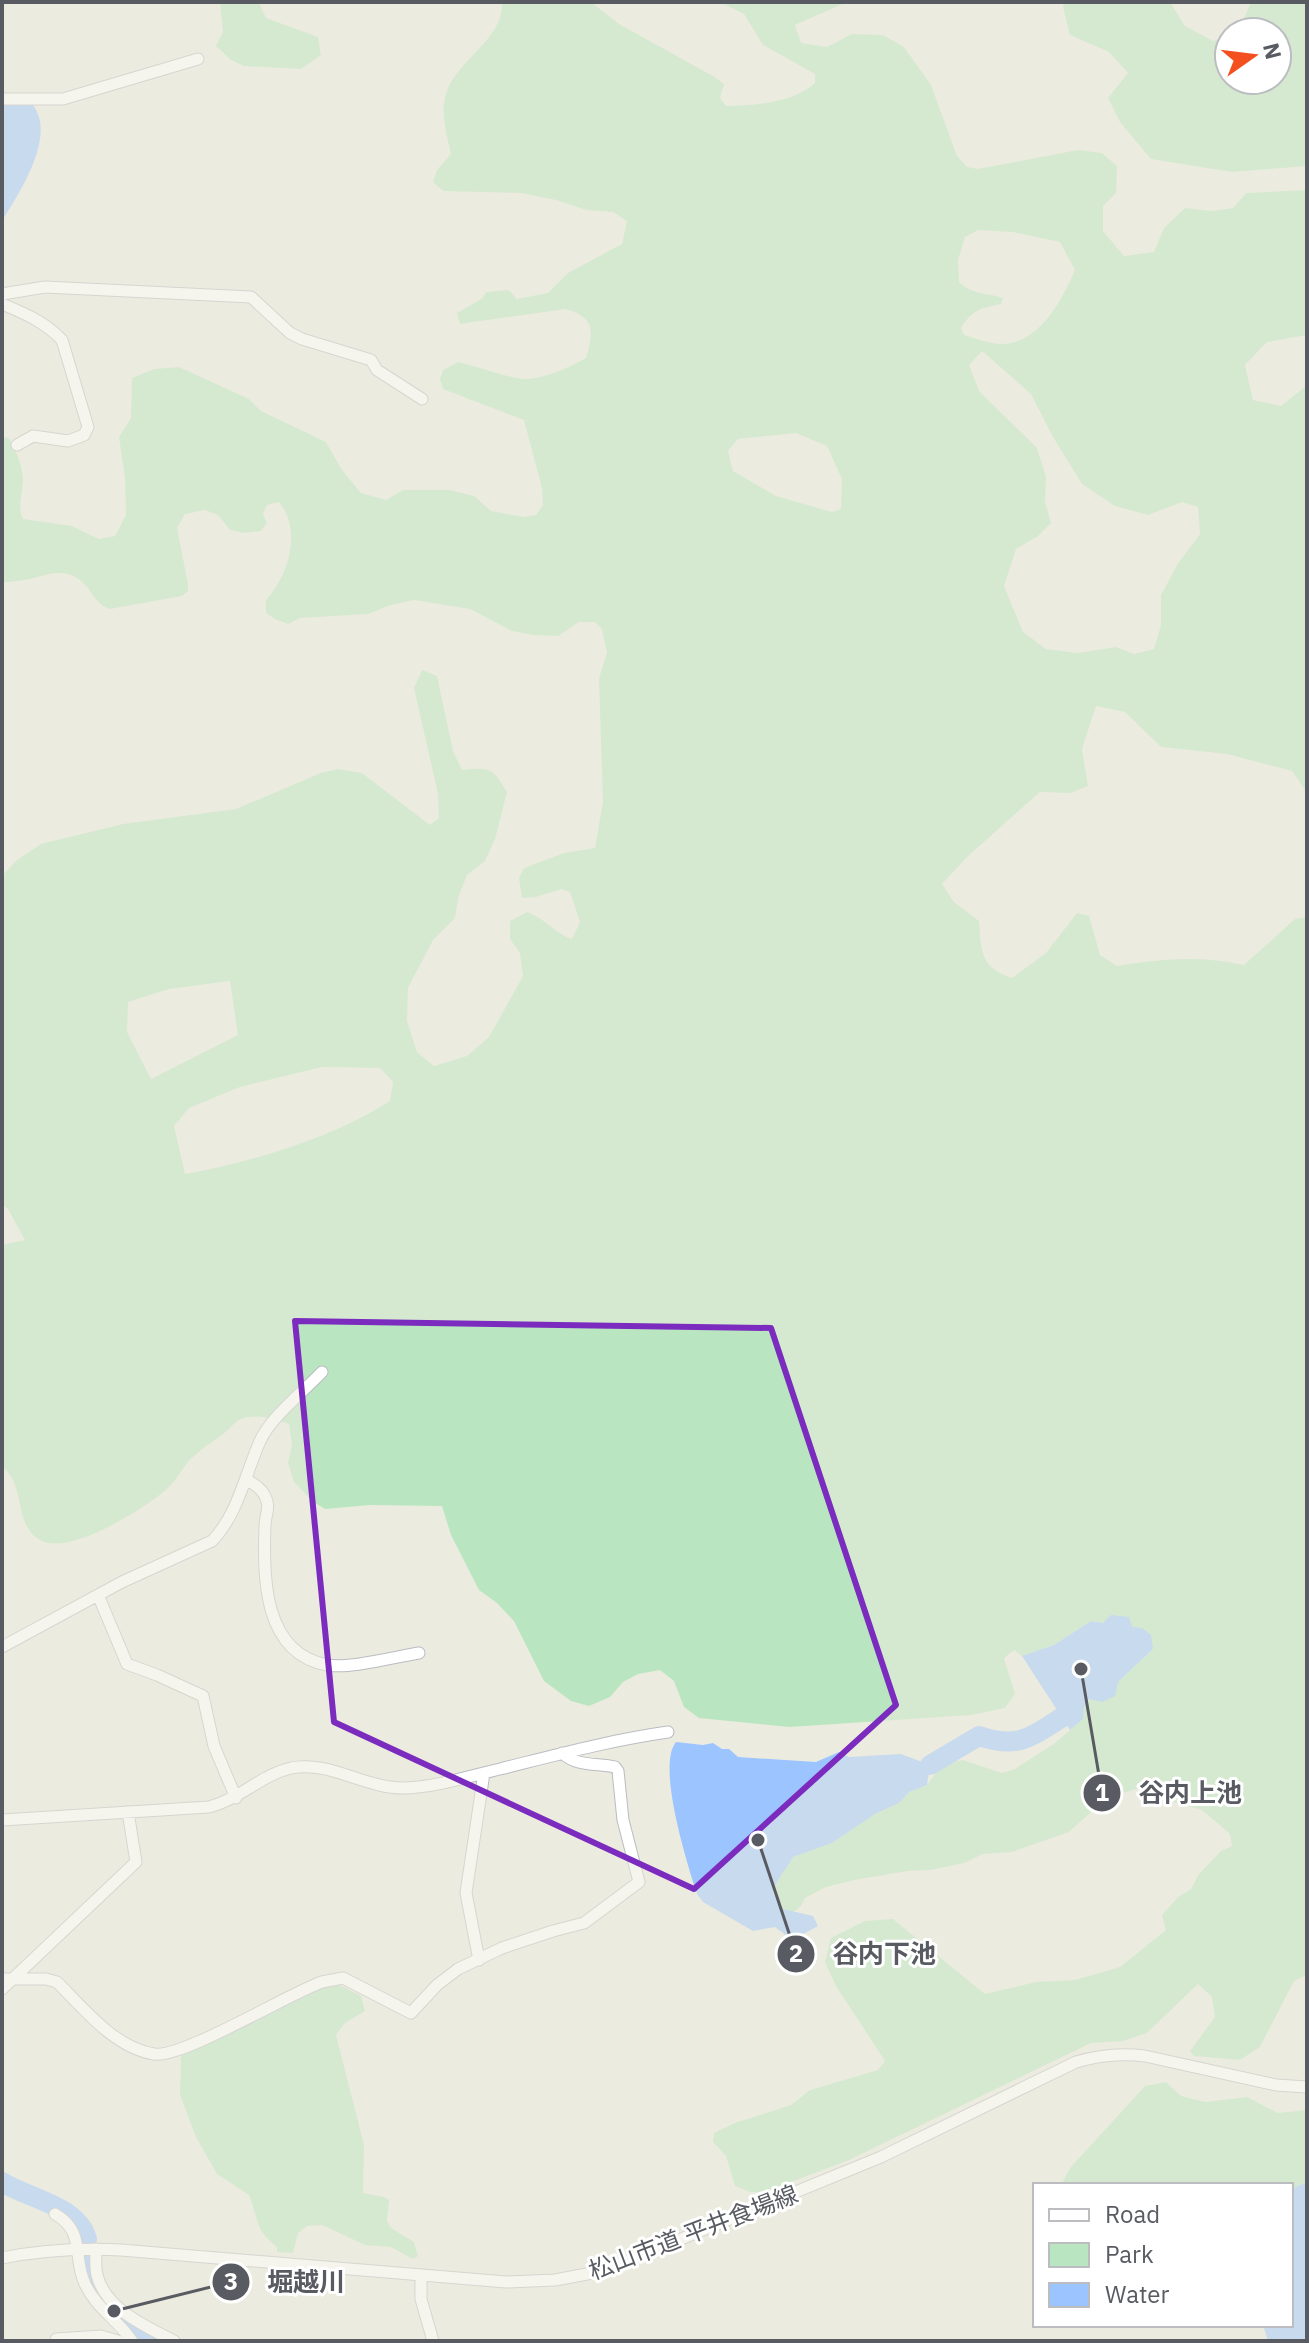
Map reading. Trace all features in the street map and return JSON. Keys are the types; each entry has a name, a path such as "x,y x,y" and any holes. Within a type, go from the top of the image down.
{"street":[{"path":"2,99 63,99 198,59"},
{"path":"2,294 45,287 251,297 290,333 371,360 377,370 422,399"},
{"path":"2,304 29,315 62,340 88,427 84,435 68,441 33,436 17,445"},
{"path":"2,1647 98,1595 212,1541 220,1533 247,1480 261,1439 322,1372"},
{"path":"247,1480 260,1488 268,1504 264,1530 267,1591 280,1635 304,1656 327,1665 419,1653"},
{"path":"98,1595 127,1664 203,1696 214,1746 236,1798"},
{"path":"2,1820 191,1809 236,1798 270,1775 292,1768 331,1770 368,1784 405,1788 668,1732"},
{"path":"8,1979 57,1982 111,2033 158,2055 185,2048 322,1982 343,1978 411,2013 449,1975 494,1951 584,1923 639,1882 623,1820 618,1771 609,1765 577,1762 562,1753"},
{"path":"479,1960 466,1893 484,1773"},
{"path":"2,1989 8,1979 136,1862 128,1812"},
{"name":"松山市道 平井食場線","path":"2,2258 77,2248 530,2283 603,2271 852,2170 1089,2058 1126,2054 1145,2056 1276,2085 1307,2087"},
{"path":"55,2214 70,2223 75,2232 84,2283 94,2300 132,2341"},
{"path":"96,2249 96,2272 108,2295 153,2335 174,2341"},
{"path":"421,2275 421,2299 433,2341"},
{"path":"56,2339 101,2336 118,2341"}],"highlighted area":[{"path":"295,1321 771,1328 896,1705 694,1889 334,1722"}],"green space":[{"path":"220,2 262,2 259,3 266,18 318,37 321,55 301,69 244,66 231,60 216,46 223,32"},
{"path":"502,2 591,2 619,24 713,76 724,84 720,98 726,106 737,106 774,102 796,95 815,83 815,74 763,45 744,14 720,2 847,2 795,25 801,43 827,47 852,34 883,35 904,47 931,85 957,156 967,167 978,169 1078,150 1102,153 1117,166 1116,193 1103,206 1103,231 1124,256 1154,252 1164,228 1185,208 1212,211 1233,208 1246,193 1307,190 1307,335 1267,342 1245,365 1253,400 1281,406 1307,385 1307,793 1292,771 1227,754 1161,747 1125,712 1096,706 1082,749 1088,786 1071,793 1040,792 967,857 942,884 954,902 979,921 982,949 988,963 1001,974 1012,978 1046,953 1077,913 1089,916 1100,955 1117,966 1180,959 1244,965 1295,919 1307,917 1307,1975 1294,1981 1260,2047 1240,2060 1194,2056 1190,2051 1215,2017 1212,1997 1198,1984 1147,2033 1123,2041 1091,2043 849,2160 765,2192 750,2192 735,2186 726,2156 713,2142 714,2133 791,2105 810,2090 878,2070 885,2061 836,1986 825,1962 831,1938 865,1921 893,1919 985,1994 1036,1982 1075,1980 1120,1967 1166,1930 1162,1915 1178,1897 1191,1889 1199,1874 1221,1851 1232,1846 1230,1834 1202,1810 1171,1801 1147,1786 1116,1795 1069,1832 1012,1852 983,1854 964,1863 931,1870 908,1871 826,1887 805,1898 794,1912 783,1909 773,1893 793,1857 832,1843 875,1814 899,1803 909,1792 927,1785 942,1764 963,1760 1002,1773 1015,1769 1055,1743 1083,1719 1084,1707 1090,1699 1118,1682 1153,1649 1103,1623 1091,1621 1054,1645 1022,1656 1014,1650 1004,1658 1015,1694 1005,1708 972,1715 789,1727 699,1718 684,1707 674,1681 660,1670 638,1674 623,1682 610,1697 589,1706 571,1701 544,1681 514,1621 479,1590 451,1535 442,1506 370,1505 325,1509 312,1501 294,1482 288,1463 292,1445 289,1424 259,1417 239,1420 193,1457 170,1486 155,1498 124,1519 69,1542 53,1544 40,1540 32,1533 22,1515 14,1483 2,1467 2,1245 25,1240 8,1209 2,1205 2,876 17,860 41,844 123,824 236,809 321,773 338,769 362,773 430,825 439,818 438,794 414,688 422,670 437,676 453,751 462,770 490,771 507,792 495,839 485,861 467,875 458,898 455,918 433,940 408,988 407,1021 417,1052 434,1066 467,1056 489,1037 523,976 520,953 510,939 510,921 527,912 572,939 580,922 570,892 562,889 522,898 519,878 524,868 564,853 595,848 603,802 599,678 607,653 602,629 595,622 579,622 558,636 534,635 512,631 470,609 414,600 368,614 300,618 288,624 266,613 266,600 281,578 290,552 290,526 279,502 267,505 263,514 267,523 261,531 244,533 230,530 218,515 205,510 185,514 177,528 188,584 188,591 182,596 110,609 99,603 81,581 69,574 56,573 2,583 2,437 9,438 20,464 23,519 72,526 99,539 115,536 126,515 119,437 131,418 132,378 154,369 179,367 249,399 261,411 326,442 342,470 361,493 386,500 403,490 450,490 474,496 491,511 524,517 536,515 543,505 542,488 524,420 443,389 440,379 443,370 458,362 526,379 557,372 586,358 590,326 582,316 565,309 460,324 457,313 483,298 486,292 509,290 517,299 548,293 568,273 622,244 627,221 613,212 586,210 521,193 443,191 433,182 437,170 451,154 444,111 450,84 487,39 500,16","holes":["978,230 1013,232 1060,242 1075,270 1048,318 1028,336 1002,344 964,335 961,328 969,317 982,309 1001,304 1003,298 974,291 959,282 958,260 965,237","982,351 1031,394 1082,484 1115,506 1148,515 1182,502 1198,507 1200,534 1177,565 1161,595 1161,625 1154,649 1134,654 1116,647 1078,653 1046,649 1023,632 1004,586 1016,549 1038,536 1051,523 1045,502 1046,477 1037,448 979,391 969,365","796,433 827,446 842,479 841,509 832,512 776,496 733,471 728,451 738,439","230,981 238,1035 151,1079 127,1032 128,1002 169,989","322,1067 380,1068 393,1082 390,1101 343,1126 291,1147 185,1174 174,1126 189,1108 240,1087"]},
{"path":"1065,2 1170,2 1185,26 1213,41 1213,96 1293,96 1293,16 1245,16 1251,2 1307,2 1307,166 1232,172 1151,159 1120,122 1108,98 1128,73 1109,52 1070,35 1063,7"},
{"path":"335,1983 361,1996 365,2011 345,2023 336,2035 364,2145 363,2193 389,2200 387,2221 391,2228 414,2242 418,2256 413,2259 391,2247 365,2245 322,2225 307,2226 298,2233 293,2253 277,2252 277,2247 258,2224 249,2195 217,2174 196,2137 180,2095 181,2054 303,1993"},
{"path":"1166,2082 1181,2096 1205,2102 1247,2097 1278,2113 1307,2110 1307,2182 1293,2188 1293,2183 1062,2183 1070,2168 1145,2086"}],"water":[{"path":"2,104 32,104 39,117 41,131 33,164 2,221"},
{"path":"1111,1615 1129,1617 1132,1627 1142,1628 1151,1635 1153,1649 1118,1682 1115,1696 1102,1702 1089,1699 1084,1707 1083,1719 1070,1730 1022,1656 1054,1645 1091,1621 1103,1623"},
{"path":"676,1742 713,1743 722,1749 729,1749 738,1757 816,1762 839,1752 849,1757 901,1754 930,1765 927,1785 909,1792 899,1803 875,1814 832,1843 793,1857 773,1893 783,1909 813,1916 818,1926 792,1940 775,1927 753,1931 703,1902 697,1894 671,1793 671,1754"},
{"path":"1307,2182 1307,2341 1268,2341 1264,2327 1293,2327 1293,2188"}],"waterway":[{"path":"930,1765 979,1736 1003,1741 1023,1739 1061,1718"},
{"path":"2,2182 63,2211 82,2227 87,2239"},
{"path":"88,2258 91,2274 103,2298 122,2316 158,2341"}],"place":[{"name":"谷内上池","path":"1081,1669"},
{"name":"谷内下池","path":"758,1840"},
{"name":"堀越川","path":"114,2311"}]}
